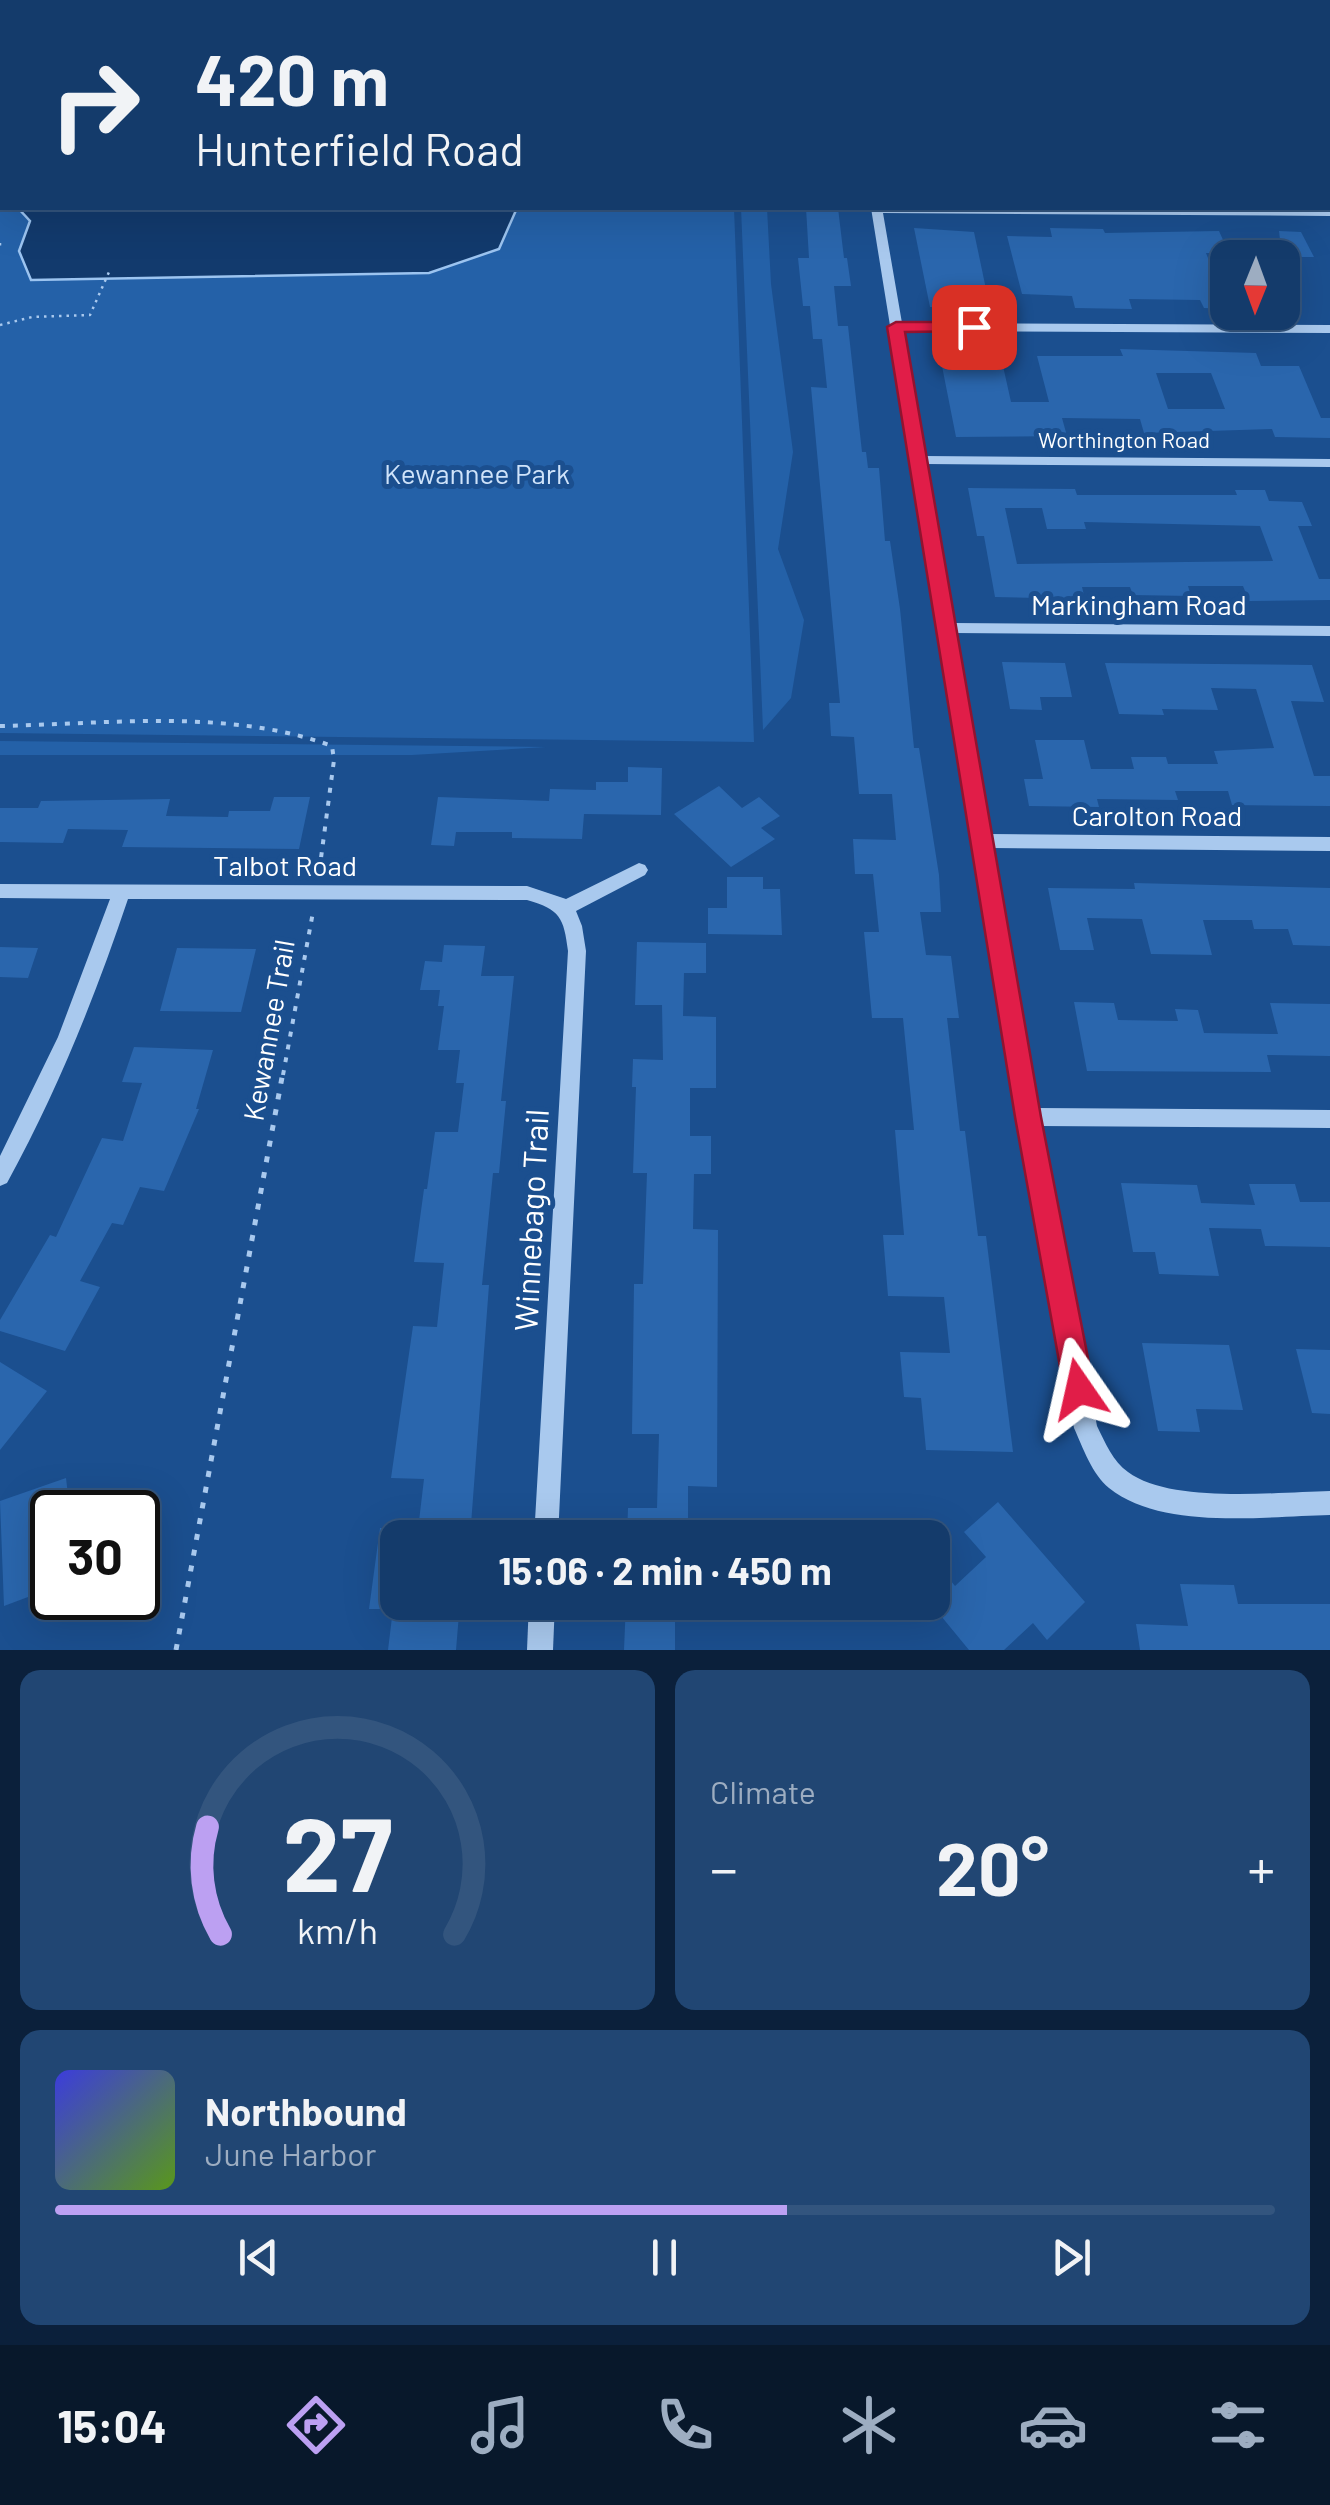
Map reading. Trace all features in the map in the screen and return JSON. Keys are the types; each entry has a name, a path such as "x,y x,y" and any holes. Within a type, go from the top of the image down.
{"street":[{"path":"876,210 1028,1117 1086,1428 1099,1456 1118,1480 1147,1494 1179,1502 1330,1503"},
{"path":"990,210 1330,213"},
{"path":"896,327 1330,330"},
{"name":"Worthington Road","path":"918,460 1330,463"},
{"name":"Markingham Road","path":"948,628 1330,631"},
{"name":"Carolton Road","path":"984,841 1330,844"},
{"path":"566,908 639,870"},
{"name":"Talbot Road","path":"0,891 527,892 552,899 566,908"},
{"path":"0,1176 55,1071 85,1000 121,892"},
{"name":"Winnebago Trail","path":"547,1520 576,951 574,926 566,908"},
{"path":"1028,1117 1330,1119"},
{"path":"540,1650 541,1620"}],"path":[{"path":"0,326 32,317 90,314 109,272"},
{"name":"Kewannee Trail","path":"0,726 228,725 317,738 332,746 334,760 316,894 176,1650"}],"green space":[{"name":"Kewannee Park","path":"0,210 734,210 754,742 0,733"},
{"path":"741,210 767,210 771,284 793,452 778,549 804,620 791,698 763,730"},
{"path":"0,741 546,747 412,755 0,755"}],"shaded area":[{"path":"20,210 516,210 499,249 429,273 31,280 19,251 30,221"}],"building":[{"path":"806,210 838,210 851,286 834,286 838,326 848,326 862,452 866,452 868,468 879,468 885,541 890,541 900,609 914,748 919,748 939,875 941,912 920,912 926,955 951,956 959,1018 947,1018 960,1131 965,1131 978,1236 986,1236 1013,1452 926,1450 921,1398 904,1397 900,1352 950,1353 944,1297 888,1296 883,1235 904,1235 895,1130 914,1130 903,1018 872,1018 864,932 879,932 873,874 855,874 853,839 896,840 892,794 859,794 854,737 831,736 829,703 840,703 811,387 827,388 822,339 813,339 810,306 803,306 798,258 809,258"},
{"path":"914,228 974,232 990,308 930,307"},
{"path":"1050,228 1103,229 1105,233 1219,231 1223,240 1210,240 1210,253 1206,253 1210,263 1210,308 1204,308 1200,300 1129,299 1132,309 1075,308 1072,296 1022,294 1007,236 1052,237"},
{"path":"1279,231 1301,232 1314,257 1300,257 1300,240 1280,240"},
{"path":"1120,349 1256,353 1261,366 1299,366 1321,418 1330,418 1330,438 1275,437 1272,429 1144,433 1140,419 1062,418 1067,436 956,437 940,356 964,357 966,365 1003,366 1011,402 1049,402 1037,356 1123,356","holes":["1156,373 1211,373 1225,409 1168,409"]},
{"path":"968,488 1075,489 1077,495 1237,495 1235,490 1265,490 1269,501 1302,502 1312,526 1298,526 1319,579 1330,579 1330,600 1249,601 1243,586 1188,586 1191,596 1133,595 1130,587 1082,587 1085,599 995,597 984,536 977,536","holes":["1005,508 1042,508 1047,529 1086,529 1084,522 1260,526 1273,561 1017,564"]},
{"path":"1002,662 1065,663 1072,697 1040,697 1042,710 1010,709"},
{"path":"1105,663 1312,665 1324,702 1291,701 1314,776 1330,776 1330,806 1232,805 1228,791 1175,791 1178,800 1097,799 1099,807 1029,806 1024,779 1043,779 1035,740 1084,740 1091,769 1134,769 1131,757 1166,757 1168,764 1218,764 1214,751 1274,748 1256,689 1211,688 1218,710 1162,709 1164,715 1119,714"},
{"path":"628,767 662,768 661,815 584,814 582,839 512,838 512,832 456,832 454,846 431,845 438,797 549,801 550,789 596,790 596,782 628,782"},
{"path":"719,786 742,808 759,797 780,816 761,828 775,839 731,867 674,814"},
{"path":"274,797 310,797 299,849 122,847 128,830 68,829 63,843 0,842 0,808 38,808 41,801 170,799 166,816 228,817 229,811 270,811"},
{"path":"727,877 763,877 763,889 780,889 782,935 708,934 708,908 727,908"},
{"path":"1134,883 1330,888 1330,946 1293,945 1288,929 1254,929 1252,920 1203,920 1212,955 1151,954 1142,919 1087,918 1094,950 1060,950 1048,888 1135,889"},
{"path":"637,942 706,943 706,973 684,973 683,1016 716,1017 716,1088 690,1088 690,1136 711,1136 711,1174 694,1174 693,1229 718,1230 717,1487 688,1486 688,1520 628,1520 628,1508 657,1508 659,1434 632,1434 634,1284 643,1284 647,1173 633,1173 636,1087 632,1087 633,1059 663,1060 662,1005 635,1005"},
{"path":"444,945 485,946 481,976 514,976 501,1101 506,1101 499,1173 493,1173 482,1285 489,1285 471,1520 419,1520 424,1479 391,1478 413,1326 437,1327 444,1263 414,1262 424,1189 435,1132 458,1132 464,1083 456,1083 460,1050 438,1050 444,1006 438,1006 440,990 420,990 425,961 442,962"},
{"path":"0,947 38,948 28,978 0,977"},
{"path":"177,948 256,949 241,1012 160,1011"},
{"path":"1074,1002 1114,1003 1118,1020 1178,1021 1175,1009 1198,1010 1204,1033 1278,1034 1270,1003 1330,1004 1330,1056 1267,1055 1271,1072 1087,1071"},
{"path":"134,1047 213,1050 199,1109 164,1191 140,1187 123,1225 112,1223 80,1281 100,1287 65,1351 0,1331 0,1320 50,1235 56,1237 102,1138 123,1141 142,1083 122,1082"},
{"path":"1121,1183 1197,1185 1201,1203 1255,1205 1249,1184 1295,1184 1300,1202 1330,1202 1330,1247 1265,1246 1261,1229 1209,1228 1219,1276 1159,1274 1155,1252 1133,1252"},
{"path":"1142,1343 1229,1345 1243,1410 1196,1409 1200,1432 1158,1431"},
{"path":"1296,1349 1330,1350 1330,1414 1312,1413"},
{"path":"0,1362 47,1391 0,1450"},
{"path":"66,1478 67,1490 32,1490"},
{"path":"30,1491 30,1596 4,1606 0,1501"},
{"path":"998,1502 1085,1602 1047,1640 1033,1623 1004,1650 969,1650 944,1620 950,1620 950,1580 955,1586 986,1557 964,1532"},
{"path":"380,1528 380,1609 369,1609"},
{"path":"1180,1584 1234,1585 1238,1604 1330,1604 1330,1650 1140,1650 1136,1624 1188,1626"},
{"path":"392,1620 458,1620 456,1650 388,1650"},
{"path":"625,1620 675,1620 675,1650 624,1650"}],"route":[{"path":"974,327 896,327 1028,1117 1079,1389"}]}
